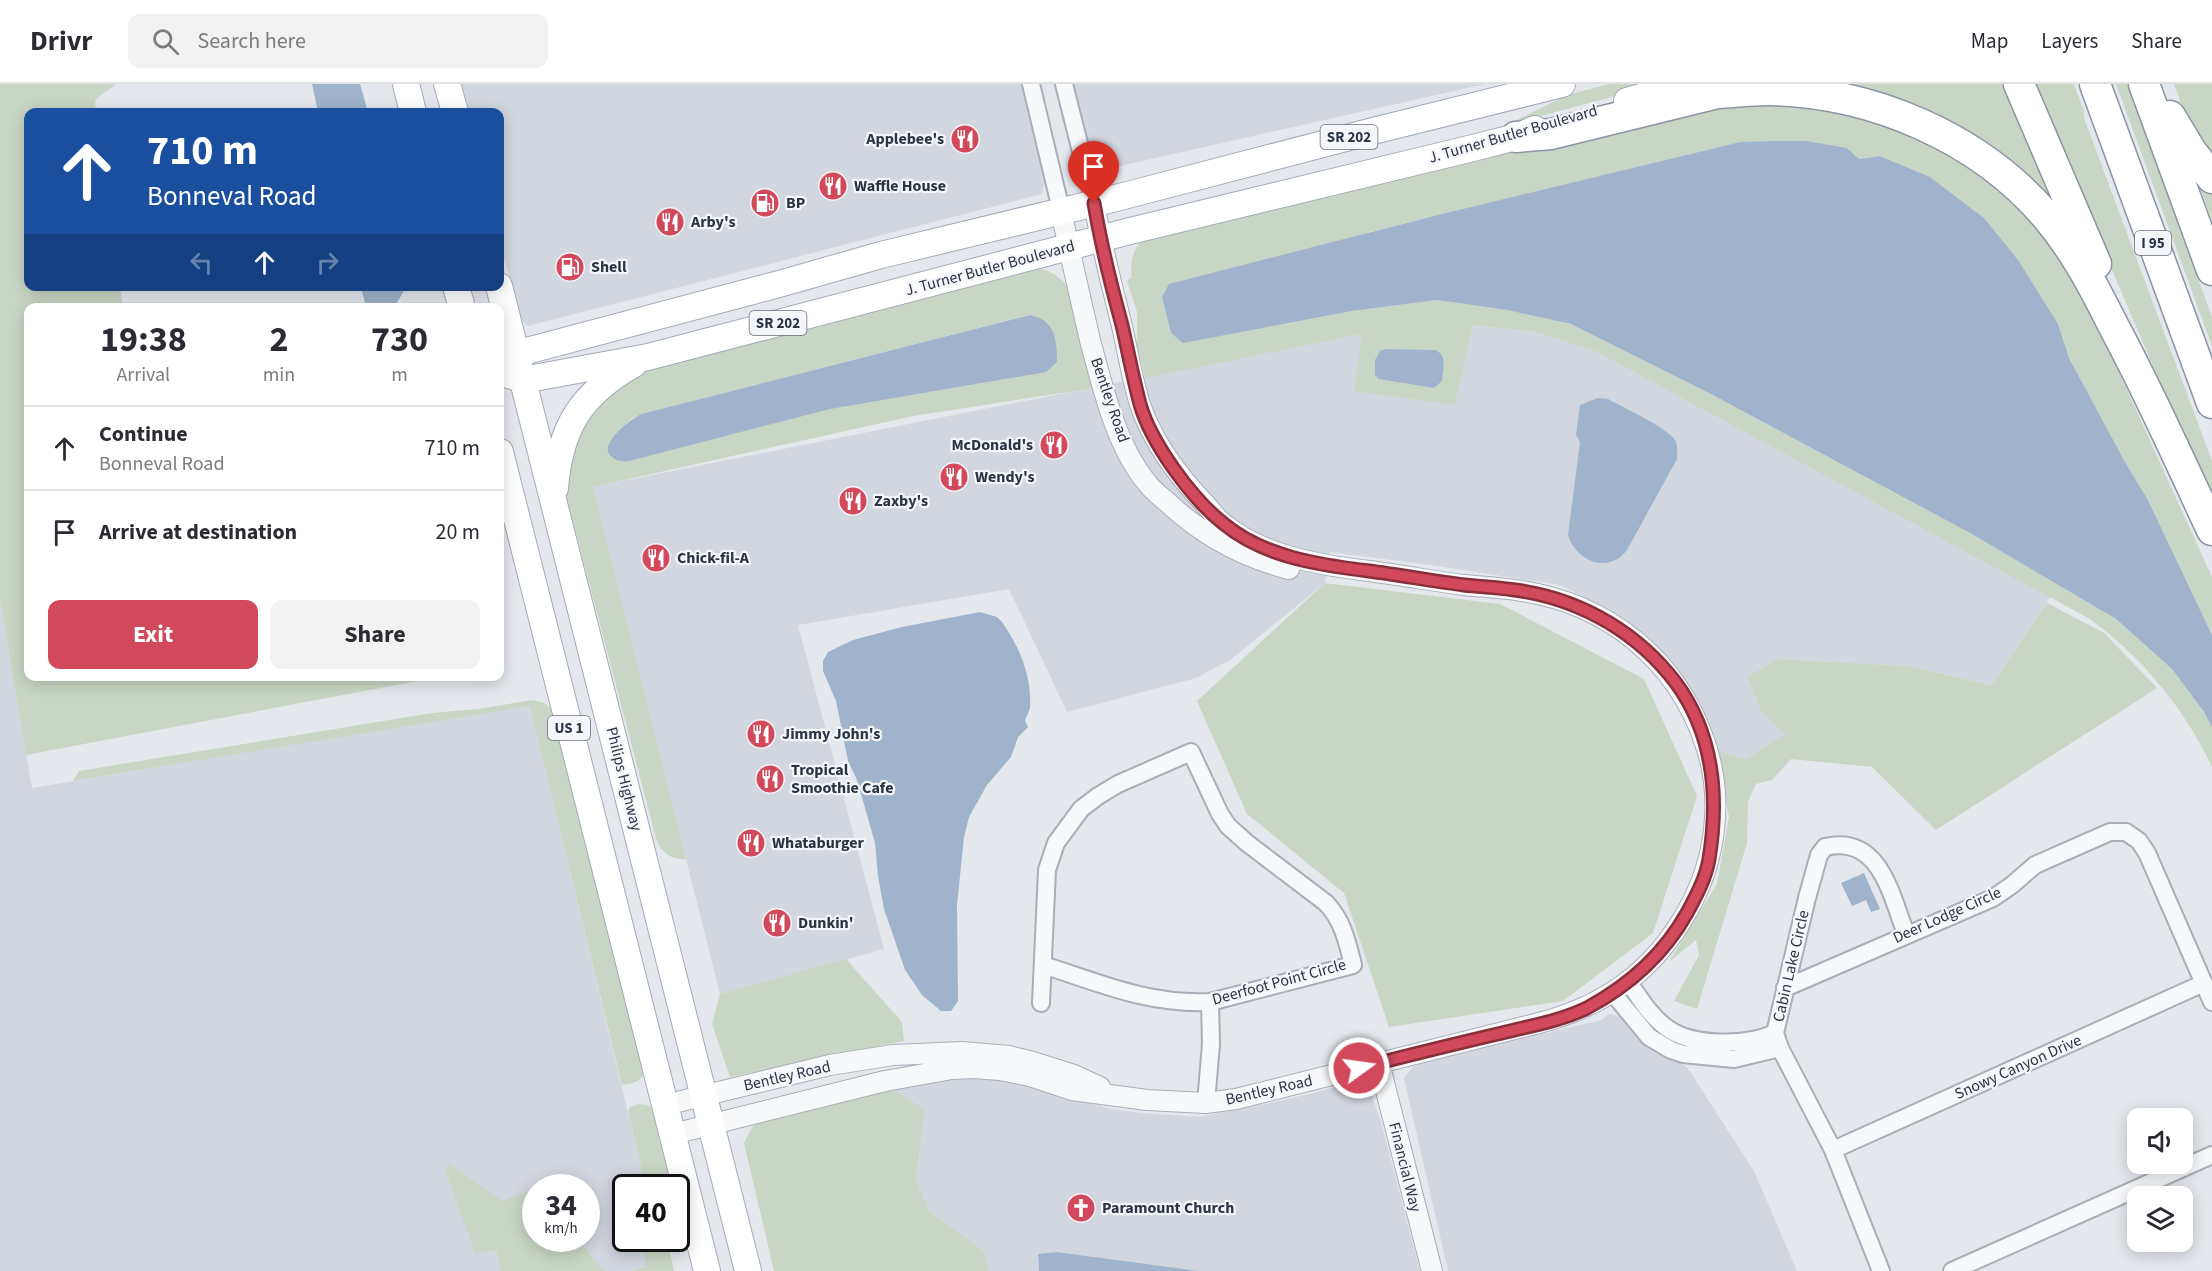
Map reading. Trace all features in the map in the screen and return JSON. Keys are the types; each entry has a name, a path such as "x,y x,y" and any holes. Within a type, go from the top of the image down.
{"highway":[{"path":"1516,137 1551,134 1753,84"},
{"path":"2019,84 2092,254 2140,375"},
{"name":"I 95","path":"2095,84 2212,403"},
{"path":"2144,84 2212,270"},
{"path":"2154,84 2191,151 2212,178"},
{"path":"1719,93 1770,90 1849,101 1904,117 1935,131 1969,150 2001,174 2046,217 2086,273 2140,375 2212,530"}],"main road":[{"path":"406,84 412,108"},
{"path":"447,84 453,108"},
{"name":"SR 202","path":"508,355 892,252 1562,84"},
{"name":"J. Turner Butler Boulevard","path":"511,376 648,357 1069,247 1516,137 1549,123 1687,84"},
{"name":"Philips Highway","path":"504,324 511,376 554,509 598,675 748,1271"},
{"path":"554,509 558,461 566,432 576,411 613,376 648,357"},
{"name":"US 1","path":"504,469 707,1271"},
{"path":"558,682 598,675"}],"street":[{"path":"1031,84 1061,210"},
{"path":"1064,84 1094,203"},
{"name":"Bentley Road","path":"673,1134 885,1081 952,1069 1000,1070 1030,1076 1072,1090 1147,1101 1206,1103 1236,1099 1557,1019 1585,1009 1640,972 1667,944 1698,893 1708,866 1715,825 1715,796 1709,753 1701,729 1684,694 1652,655 1633,638 1596,614 1569,603 1524,591 1331,567 1256,544 1223,524 1170,464 1141,408 1100,240 1094,203"},
{"name":"Bentley Road","path":"1061,210 1096,363 1114,422 1126,449 1147,483 1204,533 1228,547 1259,560 1293,569 1307,571 1331,567"},
{"name":"Deerfoot Point Circle","path":"1041,1003 1047,870 1056,843 1082,809 1118,784 1191,752 1228,826 1336,913 1343,925 1353,965 1210,1002 1162,1001 1107,987 1043,965"},
{"name":"Deer Lodge Circle","path":"1785,988 1993,898 2035,865 2063,852 2110,832 2126,832 2139,841 2147,853 2212,1002"},
{"name":"Cabin Lake Circle","path":"1778,1040 1785,988 1819,855 1825,847 1838,845 1868,853 1880,866 1906,934"},
{"path":"1628,981 1646,1007 1665,1027 1675,1033 1711,1041 1778,1040"},
{"name":"Snowy Canyon Drive","path":"1833,1150 2204,983"},
{"path":"1612,992 1649,1037 1683,1054 1734,1059 1778,1040"},
{"path":"1206,1103 1211,1044 1210,1002"},
{"path":"1778,1040 1833,1150 1881,1271"},
{"name":"Bentley Road","path":"665,1105 830,1065 893,1055 962,1052 1009,1056 1033,1062 1074,1075 1118,1096"},
{"name":"Financial Way","path":"1379,1063 1432,1271"},
{"path":"1952,1271 2212,1155"}],"shaded area":[{"path":"458,84 1026,84 1045,181 1042,194 528,326 522,320 504,258 504,108 464,108"},
{"path":"1072,84 1485,84 1120,166 1107,171 1091,161"},
{"path":"1473,325 1535,332 1597,352 2051,596 1993,685 1908,666 1778,659 1747,676 1762,713 1786,735 1746,759 1717,751 1700,703 1669,658 1620,616 1560,585 1430,565 1330,552 1325,583 1230,660 1196,678 1067,712 1009,589 798,625 884,949 720,994 592,487 1362,334 1455,405"},
{"path":"0,601 32,788 530,705 643,1174 612,1174 612,1252 661,1252 665,1271 0,1271"},
{"path":"1609,1014 1622,1017 1653,1048 1687,1067 1754,1171 1797,1271 1448,1271 1404,1078 1413,1067 1426,1061 1602,1020"},
{"path":"965,1074 1024,1081 1110,1109 1199,1117 1349,1084 1361,1087 1372,1096 1381,1122 1420,1271 1200,1271 1057,1252 1038,1254 1039,1271 989,1271 983,1250 930,1212 916,1181 925,1109 893,1089"}],"green space":[{"path":"0,84 116,84 95,100 96,108 24,108 24,291 121,291 122,303 24,303 24,681 417,681 26,755 0,601"},
{"path":"1609,84 1660,84 1515,123 1567,95"},
{"path":"1773,84 2002,84 2071,242 1996,163"},
{"path":"2032,84 2074,84 2084,118 2212,461 2212,503"},
{"path":"2116,84 2128,84 2212,317 2212,346"},
{"path":"2174,84 2212,84 2212,168 2191,131"},
{"path":"1832,103 1952,150 2045,227 2092,309 2212,577 2212,635 2148,500 2069,358 2058,324 1984,218 1930,177 1880,156 1859,159 1847,148 1740,142 1374,231 1162,297 1171,333 1184,342 1352,311 1437,300 1507,310 1571,324 1709,393 1970,533 2116,619 2172,669 2204,712 2212,727 2212,767 2189,725 2160,685 2127,650 2090,619 1597,352 1535,332 1473,325 1455,405 1354,391 1362,334 1145,378 1137,346 1137,312 1127,281 1132,277 1132,258 1141,242 1691,104"},
{"path":"2191,162 2212,188 2212,220"},
{"path":"1036,269 1053,274 1067,286 1094,388 913,416 593,487 686,859 675,858 667,854 656,838 565,491 573,428 632,373","holes":["1029,315 1038,317 1050,325 988,382 608,444 631,419 641,414"]},
{"path":"1325,583 1500,604 1644,679 1697,796 1653,933 1563,1001 1389,1027 1344,893 1247,814 1197,701"},
{"path":"2047,603 2104,633 2157,688 1936,830 1872,767 1791,759 1772,780 1756,784 1748,802 1747,843 1697,1009 1674,1001 1699,955 1696,940 1669,962 1717,884 1729,817 1717,751 1746,759 1785,735 1762,713 1747,676 1778,659 1908,666 1992,685"},
{"path":"533,700 544,703 553,710 645,1072 636,1082 630,1084 622,1085 530,706 73,781 79,771 432,713 478,709"},
{"path":"846,959 902,1022 904,1041 730,1077 712,1024 720,994"},
{"path":"893,1089 925,1109 916,1180 930,1212 983,1250 989,1271 774,1271 744,1143 755,1122"},
{"path":"638,1104 648,1105 655,1110 670,1169 667,1174 643,1174 628,1111 630,1107"},
{"path":"450,1164 503,1201 522,1193 522,1252 588,1252 604,1271 500,1271 497,1250 475,1253 445,1169"},
{"path":"644,1252 670,1252 674,1271 633,1271 646,1267"}],"water":[{"path":"312,84 360,84 367,108 317,108"},
{"path":"1806,141 1847,148 1859,159 1880,156 1930,177 1984,218 2018,260 2058,324 2069,358 2148,500 2212,635 2212,727 2204,712 2172,669 2116,619 1970,533 1709,393 1571,324 1507,310 1437,300 1352,311 1183,343 1171,333 1162,297 1169,284 1442,214 1740,142"},
{"path":"362,291 404,291 397,303 365,303"},
{"path":"1030,315 1045,321 1050,326 1055,339 1057,362 1046,372 830,409 629,461 617,460 608,451 608,446 617,433 641,414"},
{"path":"1386,349 1439,352 1444,363 1442,381 1434,388 1379,379 1375,375 1375,360 1380,351"},
{"path":"1598,398 1608,399 1644,418 1671,435 1677,444 1677,459 1627,550 1619,558 1602,563 1585,558 1572,544 1568,535 1580,442 1576,435 1580,405"},
{"path":"980,612 997,617 1014,642 1027,674 1030,708 1025,721 1028,727 1018,737 1011,757 987,785 969,817 964,837 957,905 958,1001 951,1011 941,1011 922,995 905,970 884,909 875,843 857,780 848,761 836,701 823,671 823,661 828,652 853,640 902,627"},
{"path":"1864,873 1880,909 1871,912 1866,900 1852,906 1841,883"},
{"path":"1057,1252 1199,1271 1039,1271 1038,1254"}],"place":[{"name":"Applebee's","path":"965,139"},
{"name":"Waffle House","path":"833,186"},
{"name":"BP","path":"765,203"},
{"name":"Arby's","path":"670,222"},
{"name":"Shell","path":"570,267"},
{"name":"McDonald's","path":"1054,445"},
{"name":"Wendy's","path":"954,477"},
{"name":"Zaxby's","path":"853,501"},
{"name":"Chick-fil-A","path":"656,558"},
{"name":"Jimmy John's","path":"761,734"},
{"name":"Tropical Smoothie Cafe","path":"770,779"},
{"name":"Whataburger","path":"751,843"},
{"name":"Dunkin'","path":"777,923"},
{"name":"Paramount Church","path":"1081,1208"}],"route":[{"path":"1094,203 1100,240 1141,408 1170,464 1223,524 1256,544 1331,567 1524,591 1569,603 1596,614 1633,638 1669,674 1684,694 1701,729 1709,753 1715,796 1715,825 1708,866 1698,893 1667,944 1640,972 1585,1009 1557,1019 1359,1068"}]}
